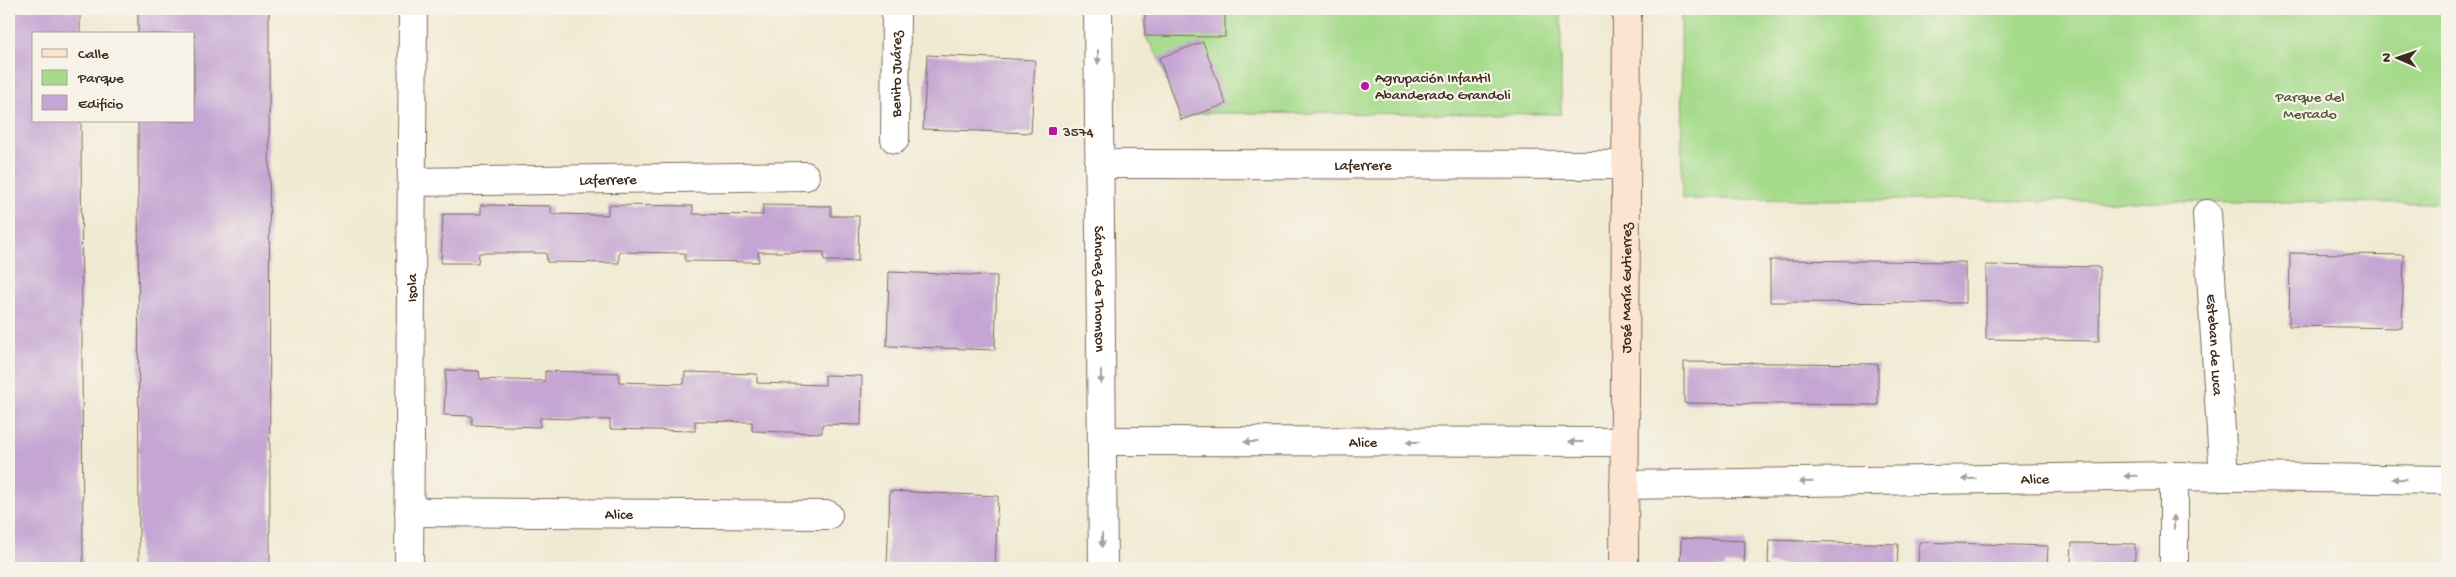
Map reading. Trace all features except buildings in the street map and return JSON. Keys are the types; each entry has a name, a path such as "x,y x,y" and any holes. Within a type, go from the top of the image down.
{"street":[{"name":"Isola","path":"409,568 413,9"},
{"name":"Benito Juárez","path":"895,139 896,9"},
{"name":"Sánchez de Thomson","path":"1098,9 1103,568"},
{"name":"José María Gutierrez","path":"1624,568 1627,9"},
{"name":"Laferrere","path":"1099,164 1626,165"},
{"name":"Laferrere","path":"412,182 805,176"},
{"name":"Esteban de Luca","path":"2207,214 2224,477"},
{"name":"Alice","path":"1102,441 1624,442"},
{"name":"Alice","path":"1624,484 2174,476 2447,480"},
{"path":"2174,476 2174,568"},
{"name":"Alice","path":"409,512 828,515"}],"green space":[{"name":"Agrupación Infantil Abanderado Grandoli","path":"1145,9 1561,9 1561,114 1200,113 1181,120 1159,58 1145,36"},
{"name":"Parque del Mercado","path":"1681,9 2447,9 2447,203 1682,199"}],"place":[{"name":"Agrupación Infantil Abanderado Grandoli","path":"1365,86"},
{"name":"3574","path":"1053,131"}]}
